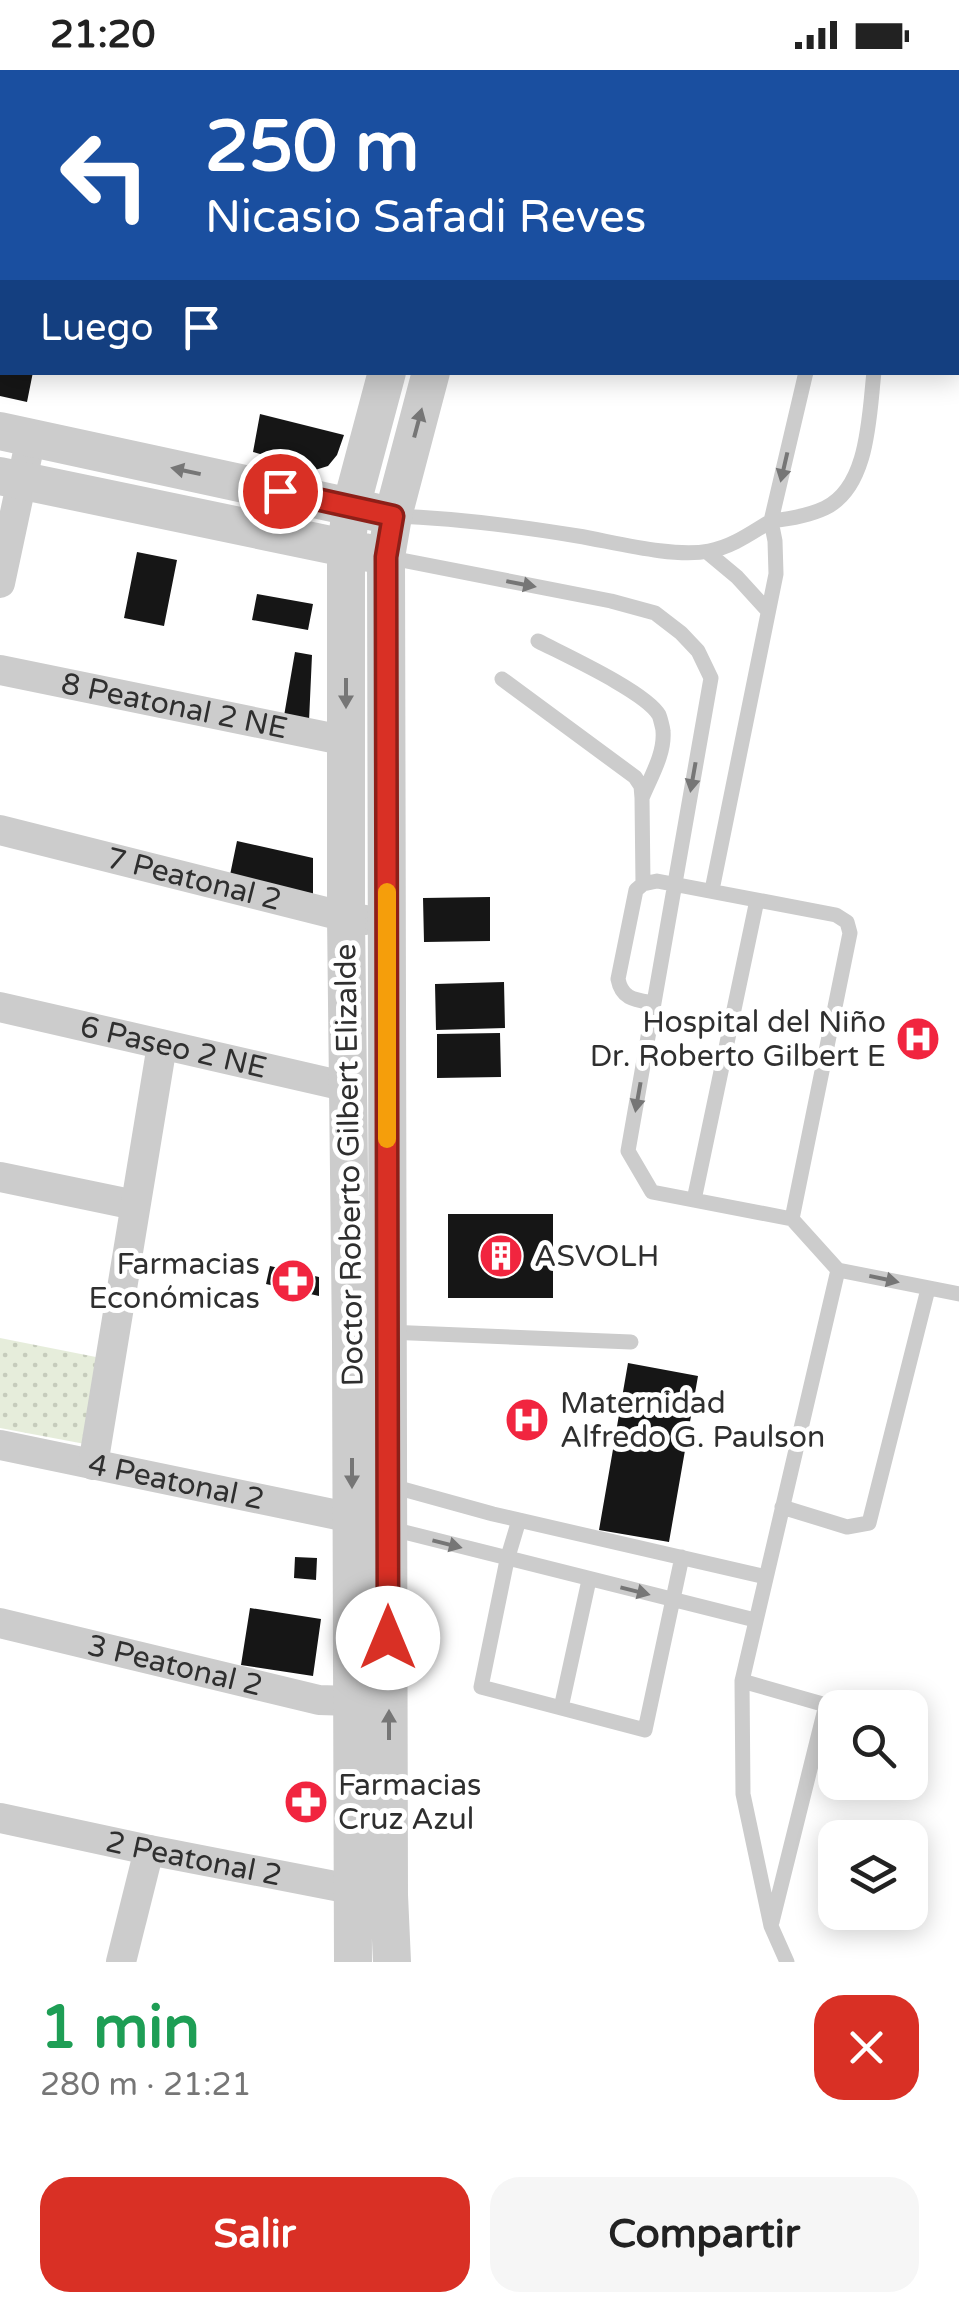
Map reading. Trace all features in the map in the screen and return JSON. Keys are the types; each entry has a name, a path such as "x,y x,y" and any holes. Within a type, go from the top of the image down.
{"street":[{"name":"Doctor Roberto Gilbert Elizalde","path":"375,1340 348,1086 346,548 351,507 385,375"},
{"name":"Doctor Roberto Gilbert Elizalde","path":"392,1962 371,1893 352,1701 352,1518 370,1406 375,1340 387,923 386,557 429,375"},
{"path":"0,583 16,435 393,516"},
{"path":"12,478 386,557"},
{"name":"8 Peatonal 2 NE","path":"0,670 346,741"},
{"name":"7 Peatonal 2","path":"0,830 346,917 387,923"},
{"name":"6 Paseo 2 NE","path":"0,1007 348,1086"},
{"path":"93,1465 162,1045"},
{"path":"0,1177 136,1206"},
{"name":"Doctor Roberto Gilbert Elizalde","path":"353,1962 371,1893 388,1528 388,1485 370,1406"},
{"name":"4 Peatonal 2","path":"0,1445 352,1518"},
{"name":"3 Peatonal 2","path":"0,1623 319,1700 352,1701"},
{"name":"2 Peatonal 2","path":"0,1818 371,1893"},
{"path":"121,1962 149,1850"}],"lane":[{"path":"712,890 776,574 776,541 771,521 805,375"},
{"path":"393,516 434,517 667,551 707,552 735,542 771,521 828,508 850,487 862,457 874,375"},
{"path":"707,552 738,576 768,612"},
{"path":"386,557 655,613 698,650 710,678 628,1151 652,1192 792,1219 838,1270 959,1294"},
{"path":"538,640 621,685 660,716 664,734 659,758 642,798"},
{"path":"502,679 626,769 640,786 643,884"},
{"path":"654,1002 631,999 623,993 618,980 636,890 643,884 657,881 712,890 836,916 849,927 792,1219"},
{"path":"694,1200 757,900"},
{"path":"787,1962 771,1926 743,1794 742,1682 838,1270"},
{"path":"782,1507 846,1526 869,1523 928,1288"},
{"path":"375,1340 630,1342"},
{"path":"388,1485 519,1520 766,1577"},
{"path":"519,1520 506,1560 481,1687 645,1730 682,1558"},
{"path":"388,1528 755,1620"},
{"path":"561,1708 589,1580"},
{"path":"742,1682 826,1706 771,1926"}],"green space":[{"path":"0,1338 101,1358 85,1444 0,1428"}],"building":[{"path":"0,375 32,375 27,402 0,396"},
{"path":"260,414 344,435 337,455 328,466 315,470 253,452"},
{"path":"137,552 177,560 164,626 124,618"},
{"path":"257,594 313,604 308,630 252,620"},
{"path":"295,652 312,655 309,721 284,716"},
{"path":"237,841 313,858 313,894 230,875"},
{"path":"490,897 490,941 424,942 423,898"},
{"path":"504,982 505,1028 436,1030 435,984"},
{"path":"500,1033 501,1077 437,1078 437,1034"},
{"name":"ASVOLH","path":"448,1214 553,1214 553,1298 448,1298"},
{"name":"Farmacias Económicas","path":"270,1266 319,1277 319,1296 266,1284"},
{"path":"628,1363 698,1376 669,1542 599,1530"},
{"path":"295,1557 317,1558 316,1580 294,1578"},
{"path":"250,1608 321,1619 313,1676 241,1665"},
{"name":"Farmacias Cruz Azul","path":"295,1789 317,1790 316,1815 294,1814"}],"slow traffic":[{"path":"387,892 387,1139"}],"place":[{"name":"Hospital del Niño Dr. Roberto Gilbert E","path":"918,1039"},
{"name":"ASVOLH","path":"501,1256"},
{"name":"Farmacias Económicas","path":"293,1281"},
{"name":"Maternidad Alfredo G. Paulson","path":"527,1420"},
{"name":"Farmacias Cruz Azul","path":"306,1802"}],"route":[{"path":"280,491 393,516 386,557 388,1638"}]}
